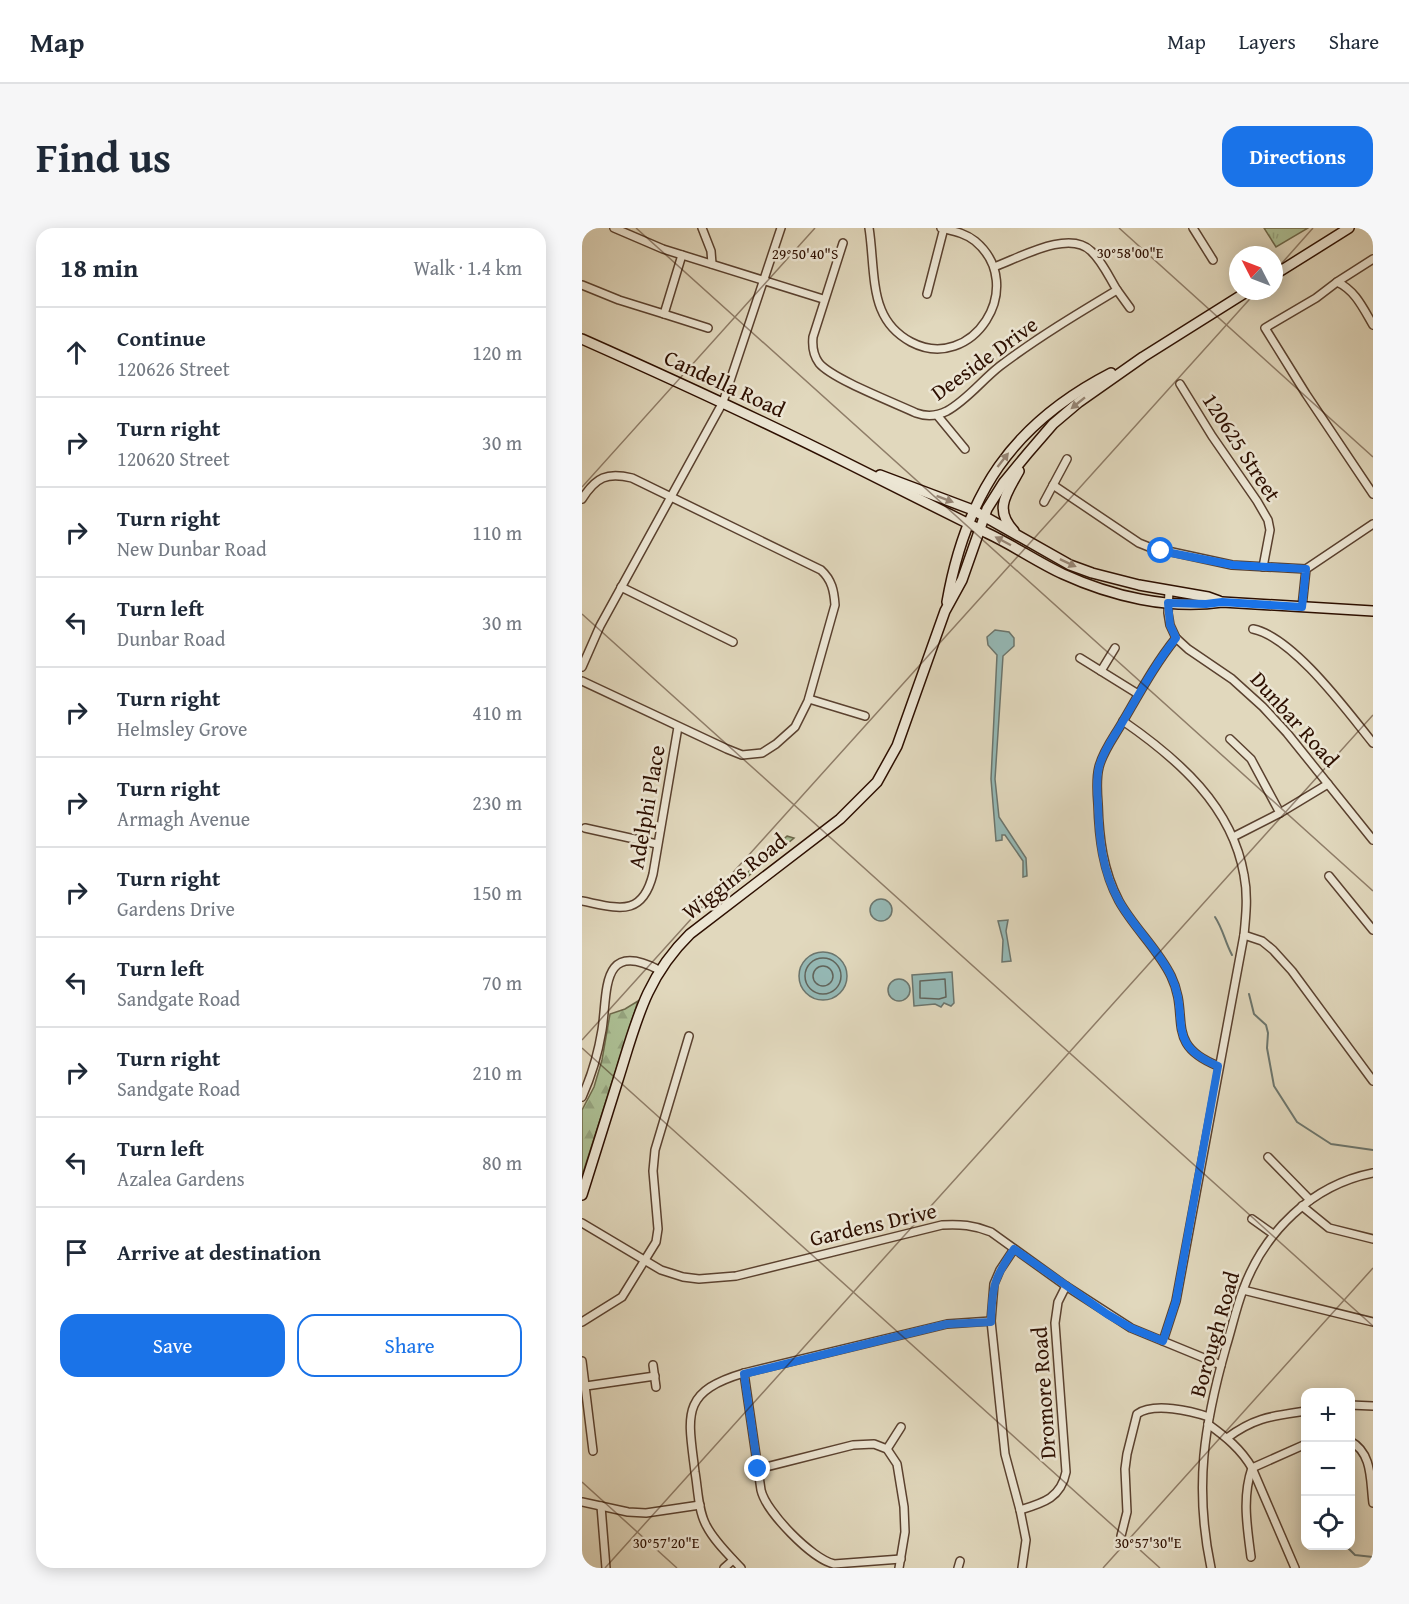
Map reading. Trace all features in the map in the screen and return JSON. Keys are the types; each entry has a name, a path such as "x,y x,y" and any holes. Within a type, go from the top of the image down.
{"street":[{"path":"614,228 627,231 682,255 823,299"},
{"path":"702,228 711,252 712,264"},
{"path":"582,668 600,626 723,402 781,228"},
{"path":"869,228 880,309 897,333 918,346 950,347 964,342 983,327 991,313 995,299 997,282 994,267 987,254 975,241 943,228 927,294"},
{"path":"1193,228 1213,260"},
{"path":"1283,269 1349,228"},
{"path":"994,267 1053,245 1072,242 1089,249 1098,258 1130,308"},
{"name":"Deeside Drive","path":"843,243 823,299 812,346 820,365 828,372 926,416 937,415 952,407 1021,350 1117,290"},
{"path":"664,314 682,255"},
{"path":"1373,259 1316,298 1266,328 1306,394 1373,494"},
{"path":"1337,282 1355,295 1373,325"},
{"path":"582,285 708,328"},
{"name":"Wiggins Road","path":"582,1195 643,1001 659,970 675,948 690,934 831,827 851,810 877,782 897,746 945,611 962,580 984,516 996,494 1053,424 1079,402 1143,357 1234,300"},
{"name":"Candella Road","path":"582,339 723,402 979,529"},
{"name":"Wiggins Road","path":"945,611 951,575 968,523 973,510 1003,460 1049,411 1088,385 1143,357"},
{"name":"120625 Street","path":"1180,384 1268,520 1270,530 1263,567"},
{"path":"937,415 965,449"},
{"path":"1017,535 1005,519 1002,505 1028,453"},
{"path":"1044,502 1067,459"},
{"name":"Candella Road","path":"851,465 984,516"},
{"path":"582,499 599,479 614,475 632,478 671,499 805,562 827,576 834,593 835,605 809,699 802,716 795,727 762,753 742,755 582,681"},
{"path":"1053,485 1139,543 1149,547 1201,559 1263,567 1306,569 1373,524"},
{"path":"984,516 1070,565 1092,573 1208,597 1222,602"},
{"path":"979,529 1063,574 1132,597 1168,603 1222,602 1373,611"},
{"path":"1302,607 1306,569"},
{"path":"621,587 733,642"},
{"path":"1169,590 1170,625 1176,638 1138,694 1103,756 1097,774 1099,829 1106,872 1126,912 1173,979 1185,1042 1196,1055 1218,1066"},
{"path":"1253,629 1271,635 1311,670 1373,743"},
{"name":"Dunbar Road","path":"1176,638 1232,679 1263,707 1287,733 1373,840"},
{"path":"1101,671 1115,648"},
{"path":"1080,658 1138,694"},
{"path":"809,699 865,716"},
{"path":"1123,721 1153,742 1193,778 1216,808 1233,837 1245,876 1244,935 1176,1301 1163,1341"},
{"name":"Adelphi Place","path":"582,901 620,908 630,907 641,900 650,886 678,727"},
{"path":"1230,738 1251,759 1261,774 1280,813"},
{"path":"1233,837 1280,813 1328,784"},
{"path":"585,828 657,844"},
{"path":"1329,876 1373,930"},
{"path":"1244,935 1262,941 1292,971 1373,1081"},
{"path":"582,1097 593,1072 599,1049 608,977 618,966 631,960 640,961 659,970"},
{"path":"582,1322 622,1297 656,1242 658,1229 653,1170 655,1150 689,1036"},
{"path":"1268,1157 1310,1200"},
{"name":"Borough Road","path":"1211,1568 1202,1505 1203,1457 1221,1365 1243,1290 1259,1254 1273,1234 1302,1206 1341,1183 1373,1173"},
{"path":"1302,1206 1329,1228 1373,1239"},
{"path":"1252,1219 1273,1234"},
{"name":"Gardens Drive","path":"582,1223 661,1270 683,1277 716,1279 942,1225 964,1224 991,1232 1066,1286 1131,1328 1221,1365"},
{"path":"1014,1249 994,1284 991,1322 1005,1454 1026,1540 1022,1568"},
{"name":"Dromore Road","path":"1020,1510 1051,1498 1065,1480 1055,1311 1066,1286"},
{"path":"1243,1290 1373,1322"},
{"path":"741,1568 707,1527 699,1504 690,1426 695,1404 709,1387 725,1379 947,1324 991,1322"},
{"path":"582,1361 593,1451"},
{"path":"653,1365 656,1387"},
{"path":"744,1374 758,1469 763,1497 767,1505 802,1544 819,1558 834,1564 901,1559"},
{"path":"586,1386 655,1376"},
{"path":"1121,1536 1127,1512 1125,1469 1133,1421 1142,1411 1167,1408 1191,1412 1209,1421 1245,1456 1294,1568"},
{"path":"1227,1438 1264,1417 1301,1412"},
{"path":"887,1449 901,1427"},
{"path":"1351,1442 1365,1454 1371,1469 1373,1503"},
{"path":"758,1469 853,1445 874,1444 887,1449 897,1464 900,1476 905,1532 899,1568"},
{"path":"1252,1468 1301,1446"},
{"path":"1251,1557 1245,1512 1247,1486 1252,1468"},
{"path":"582,1502 628,1512 646,1513 699,1504"},
{"path":"601,1506 606,1568"},
{"path":"724,1568 733,1560"}],"green space":[{"path":"1264,228 1308,228 1278,246 1275,246"},
{"path":"787,836 794,838 722,898 701,908 747,873"},
{"path":"638,1001 582,1176 582,1110 594,1087 602,1060 610,1014"}],"water":[{"path":"995,630 1009,632 1014,638 1014,646 1003,656 995,779 999,817 1026,858 1027,876 1023,877 1023,861 1005,835 1002,835 1002,840 996,841 991,779 997,655 988,645 987,637"},
{"path":"881,899 889,902 892,910 889,918 881,921 873,918 870,910 873,902"},
{"path":"1008,920 1006,931 1011,961 1002,962 1003,940 998,921"},
{"path":"823,952 840,959 847,976 840,993 823,1000 806,993 799,976 806,959"},
{"path":"952,972 954,1003 951,1006 944,1003 941,1007 935,1004 914,1006 912,975"},
{"path":"899,979 907,982 910,990 907,998 899,1001 891,998 888,990 891,982"}],"waterway":[{"path":"1215,917 1232,955"},
{"path":"1249,994 1254,1014 1266,1025 1267,1048 1274,1086 1297,1122 1331,1144 1373,1150"},
{"path":"1350,1550 1355,1555 1373,1557"}],"route":[{"path":"758,1469 744,1374 947,1324 991,1322 992,1295 996,1277 1014,1249 1107,1314 1131,1328 1163,1341 1176,1301 1218,1066 1196,1055 1185,1042 1173,979 1119,901 1106,872 1098,819 1097,774 1103,756 1138,694 1176,638 1170,625 1168,603 1222,602 1302,607 1306,569 1233,565 1161,551"}]}
